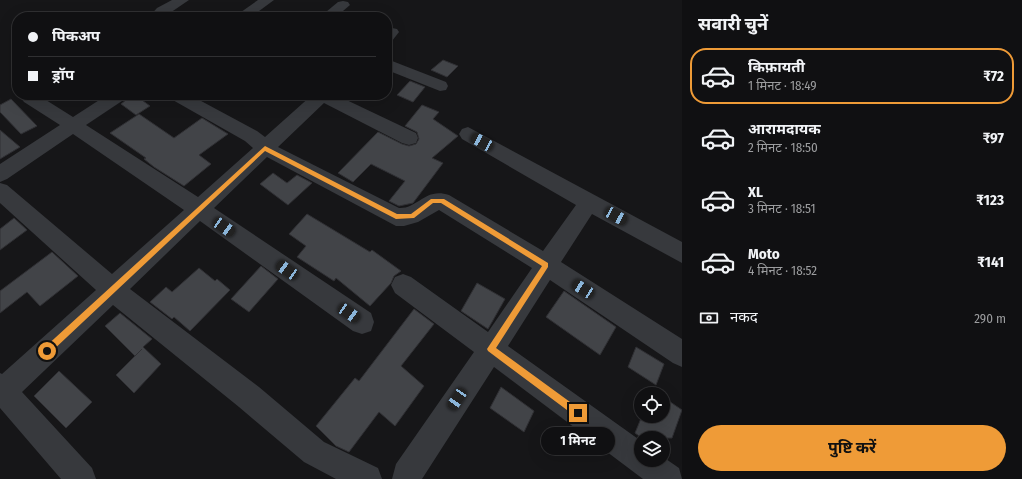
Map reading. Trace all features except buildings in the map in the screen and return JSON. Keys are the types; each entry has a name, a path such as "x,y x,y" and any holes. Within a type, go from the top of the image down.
{"street":[{"path":"161,12 182,0"},
{"path":"249,12 267,0"},
{"path":"334,12 343,5"},
{"path":"392,66 440,86"},
{"path":"33,100 200,210 362,322"},
{"path":"0,174 111,100"},
{"path":"186,100 251,136 265,148 396,217 412,216 431,201 442,201 546,265 682,354"},
{"path":"81,479 1,391 200,210 317,100"},
{"path":"332,100 409,138"},
{"path":"468,134 682,253"},
{"path":"0,192 113,290 249,397 314,452 367,479"},
{"path":"407,479 407,475 589,202"},
{"path":"403,285 634,454"},
{"path":"652,467 668,479"}],"route":[{"path":"47,351 265,148 396,217 404,218 412,216 431,201 442,201 546,265 490,349 578,413"}]}
